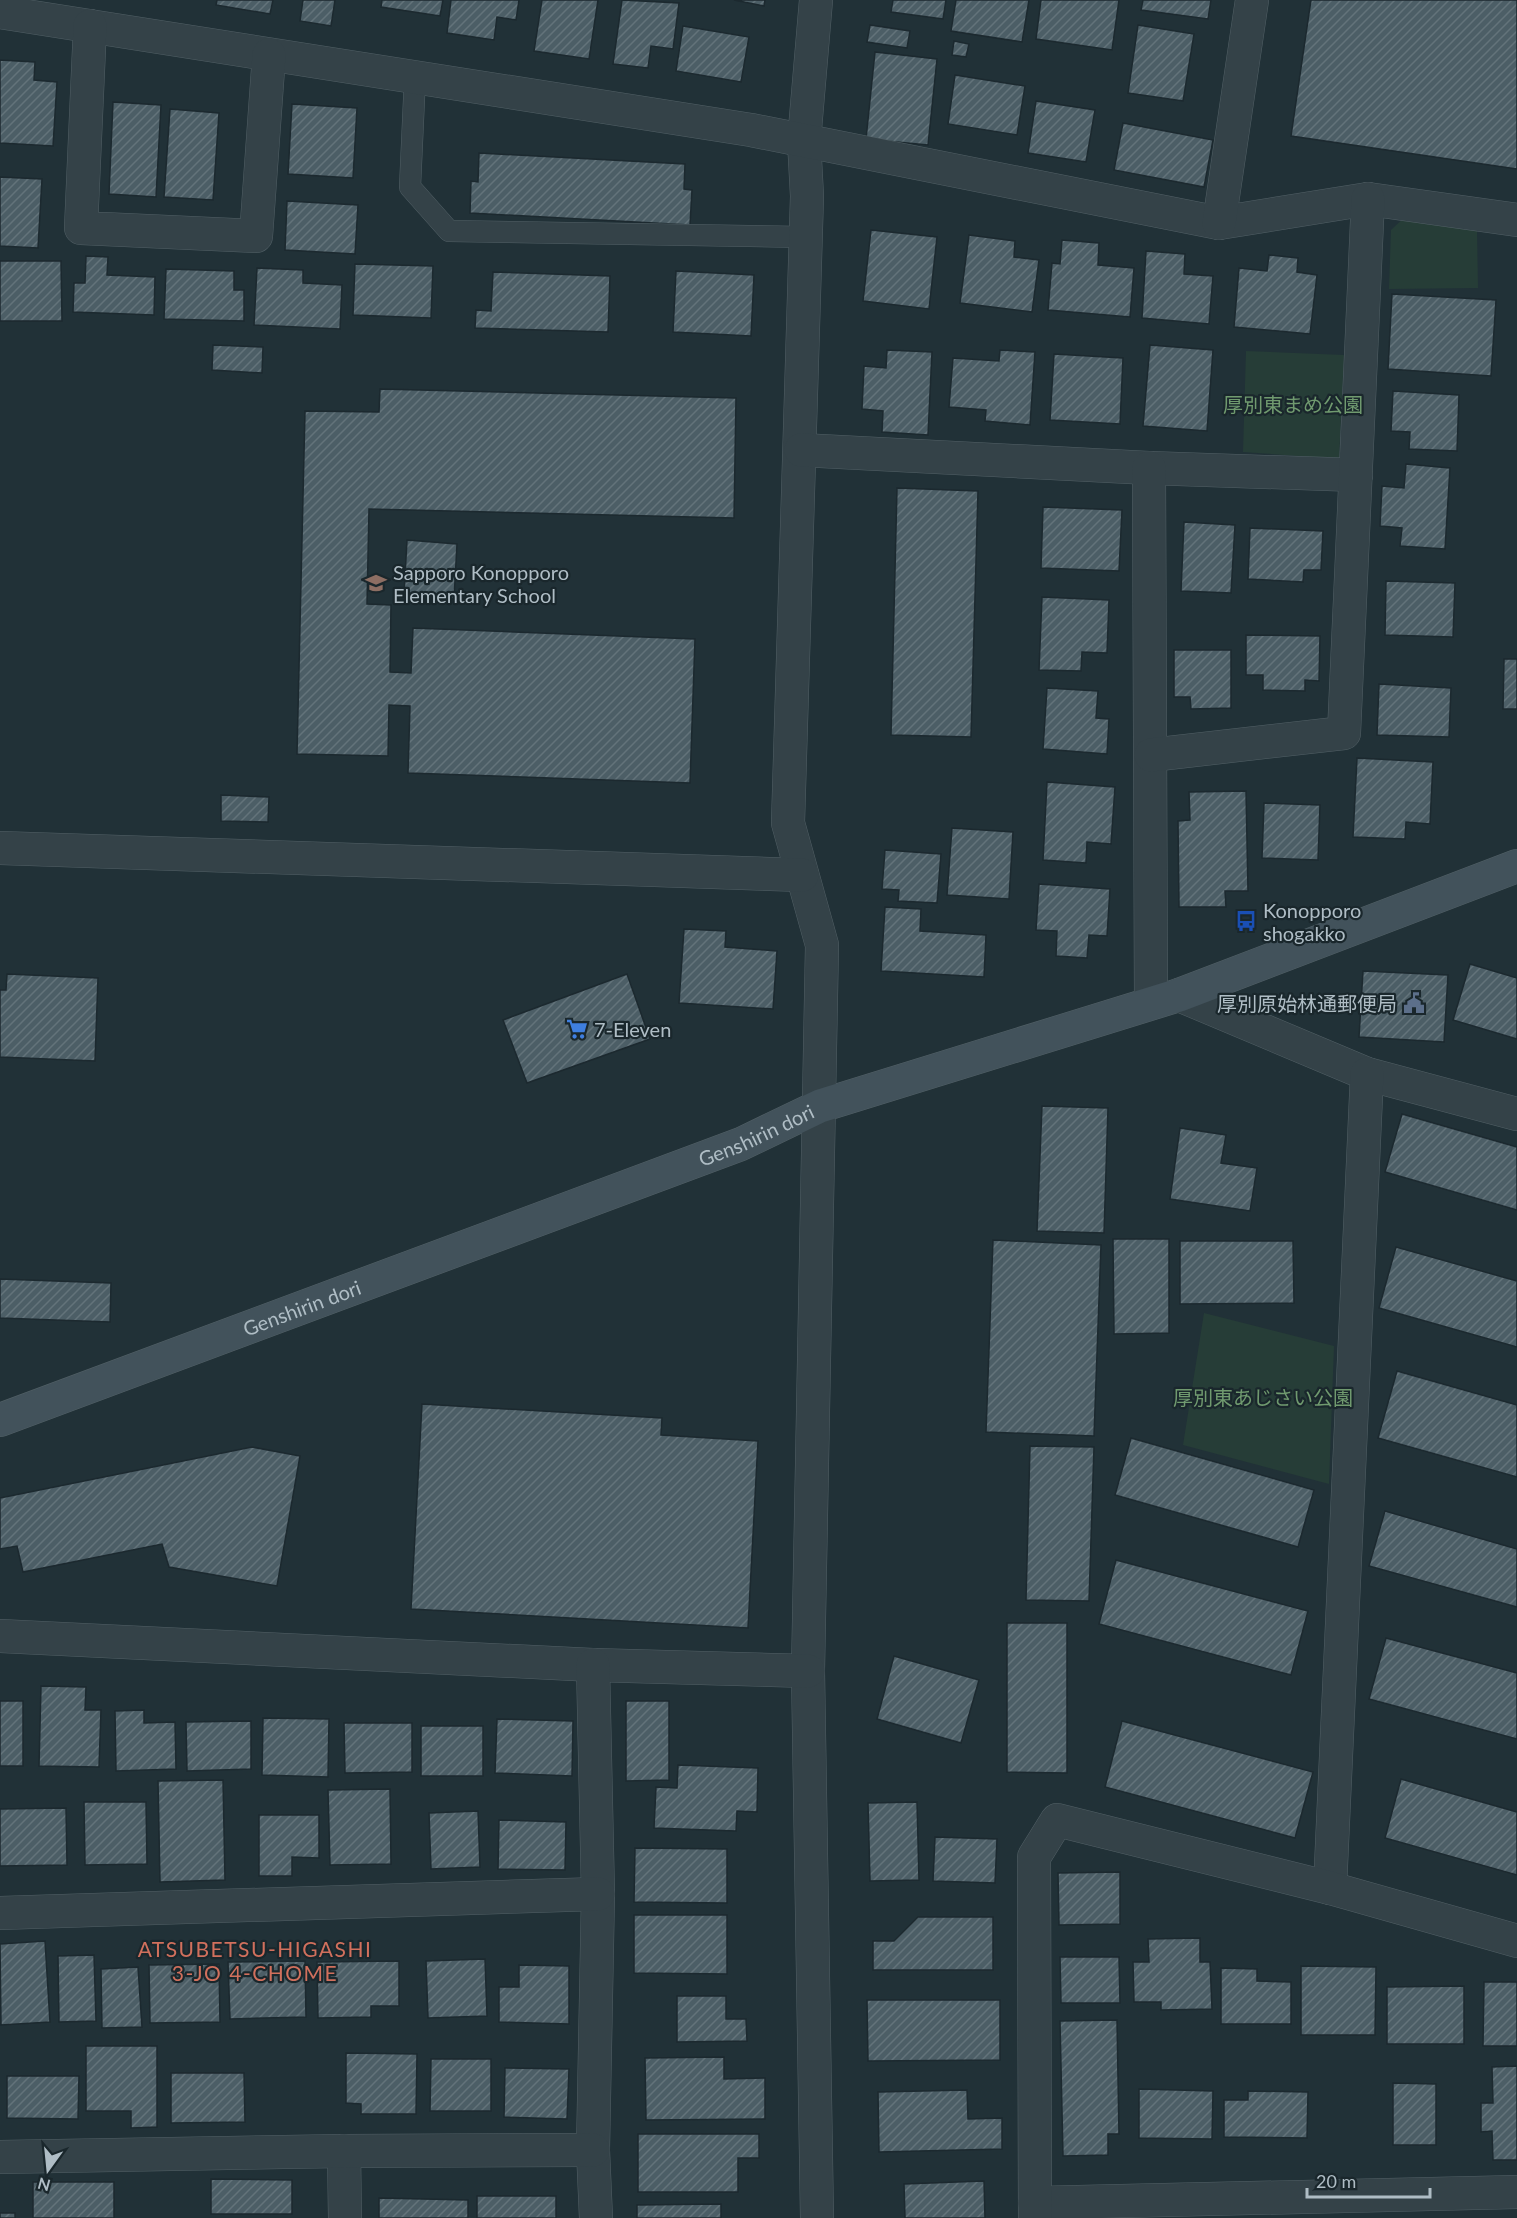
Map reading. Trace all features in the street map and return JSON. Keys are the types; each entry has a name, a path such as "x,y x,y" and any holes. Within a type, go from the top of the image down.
{"street":[{"path":"816,0 804,141 807,196 788,823 822,945 808,1671 818,2218"},
{"path":"1219,223 1252,0"},
{"path":"0,12 751,130 1219,223 1368,199 1517,220"},
{"path":"90,26 81,228 256,236 269,55"},
{"path":"1151,755 1344,733 1368,199"},
{"path":"801,450 1149,468 1356,475"},
{"path":"1149,468 1151,755 1165,999 1367,1074 1517,1114"},
{"path":"0,848 802,875"},
{"name":"Genshirin dori","path":"0,1420 741,1144 820,1106 1165,999 1517,866"},
{"path":"1330,1888 1367,1074"},
{"path":"0,1636 593,1665 808,1671"},
{"path":"593,1665 598,1894 593,2150 596,2218"},
{"path":"1517,1941 1330,1888 1057,1820 1034,1857 1035,2210 1517,2192"},
{"path":"0,1913 598,1894"},
{"path":"0,2157 344,2151 593,2150"},
{"path":"344,2151 345,2218"}],"lane":[{"path":"415,77 410,187 449,231 805,237"}],"green space":[{"path":"1405,217 1477,228 1478,288 1389,289 1391,230"},
{"name":"厚別東まめ公園","path":"1246,351 1344,355 1339,459 1243,452"},
{"name":"厚別東あじさい公園","path":"1204,1313 1334,1346 1329,1484 1183,1445"}],"building":[{"path":"217,0 273,0 270,14 216,5"},
{"path":"303,0 335,0 331,26 300,21"},
{"path":"382,0 443,0 440,16 381,7"},
{"path":"451,0 519,0 516,20 497,17 494,40 447,33"},
{"path":"542,0 598,0 589,59 534,51"},
{"path":"622,0 679,3 673,49 651,46 648,68 613,64"},
{"path":"734,0 765,0 764,6"},
{"path":"893,0 946,0 943,19 891,12"},
{"path":"956,0 1029,0 1022,42 951,31"},
{"path":"1041,0 1119,0 1112,50 1036,39"},
{"path":"1143,0 1211,0 1208,19 1141,10"},
{"path":"1311,0 1517,0 1517,169 1291,136"},
{"path":"870,25 910,31 907,48 867,42"},
{"path":"1138,25 1194,34 1183,101 1128,93"},
{"path":"683,26 749,37 741,82 676,71"},
{"path":"954,41 969,44 966,57 952,55"},
{"path":"875,52 937,59 928,145 866,139"},
{"path":"0,60 35,62 34,80 57,82 53,146 0,143"},
{"path":"955,75 1025,86 1017,135 948,124"},
{"path":"1036,101 1095,110 1086,162 1028,153"},
{"path":"113,102 161,105 156,197 109,194"},
{"path":"292,104 357,108 353,178 288,174"},
{"path":"170,109 219,113 213,200 164,197"},
{"path":"1123,123 1213,140 1204,187 1114,170"},
{"path":"479,153 685,164 684,189 692,190 690,225 470,213 471,181 478,182"},
{"path":"0,177 42,179 38,248 0,246"},
{"path":"287,201 358,205 355,254 285,250"},
{"path":"871,230 937,237 929,309 863,301"},
{"path":"969,235 1015,241 1014,257 1039,260 1032,312 960,303"},
{"path":"1062,240 1099,243 1098,265 1134,268 1130,317 1048,310 1052,263 1060,264"},
{"path":"1146,251 1185,254 1184,274 1213,276 1209,324 1142,318"},
{"path":"1269,255 1298,258 1297,272 1317,275 1310,334 1234,327 1239,268 1267,271"},
{"path":"86,256 108,257 107,275 155,277 154,315 73,312 74,283 85,283"},
{"path":"0,261 61,261 62,321 0,321"},
{"path":"355,264 433,266 431,318 353,315"},
{"path":"257,268 303,270 303,283 342,285 340,329 254,325"},
{"path":"166,269 234,271 234,290 244,290 244,321 164,319"},
{"path":"676,271 754,275 751,336 673,332"},
{"path":"493,272 610,276 608,332 475,328 476,310 491,311"},
{"path":"1392,294 1496,300 1491,376 1388,369"},
{"path":"213,345 263,347 262,373 212,370"},
{"path":"1150,345 1213,350 1207,431 1143,426"},
{"path":"887,350 932,352 928,435 882,432 883,411 862,409 864,366 886,368"},
{"path":"1000,350 1035,352 1030,425 985,421 986,410 949,407 953,358 999,361"},
{"path":"1054,354 1123,358 1120,424 1050,420"},
{"path":"380,389 736,398 734,518 369,509 367,604 391,605 390,672 411,673 413,628 695,639 690,783 408,773 410,706 389,705 388,756 297,754 305,411 379,412"},
{"path":"1393,391 1459,395 1457,451 1409,449 1410,432 1391,431"},
{"path":"1406,464 1450,468 1445,549 1400,546 1402,528 1380,526 1382,486 1404,488"},
{"path":"897,488 978,491 971,737 891,735"},
{"path":"1043,507 1122,510 1119,571 1041,568"},
{"path":"1184,522 1235,525 1231,593 1181,591"},
{"path":"1250,528 1323,531 1321,570 1304,570 1303,582 1248,579"},
{"path":"407,540 457,544 454,599 404,594"},
{"path":"1386,581 1455,583 1453,637 1385,635"},
{"path":"1042,597 1109,600 1107,653 1082,652 1081,671 1039,670"},
{"path":"1246,635 1320,636 1319,681 1305,680 1305,691 1263,690 1263,675 1246,675"},
{"path":"1174,650 1231,650 1231,708 1191,709 1190,697 1174,697"},
{"path":"1504,659 1517,659 1517,709 1503,709"},
{"path":"1379,684 1451,688 1449,737 1377,735"},
{"path":"1047,688 1098,691 1096,718 1109,719 1107,754 1043,749"},
{"path":"1357,758 1433,762 1430,824 1406,822 1405,839 1353,837"},
{"path":"1047,782 1115,787 1111,844 1087,842 1086,863 1043,860"},
{"path":"1246,791 1248,891 1225,891 1226,907 1179,907 1178,821 1190,820 1189,792"},
{"path":"221,795 269,797 268,822 221,821"},
{"path":"1264,803 1320,805 1318,860 1262,858"},
{"path":"952,828 1013,832 1009,899 947,895"},
{"path":"885,850 941,854 937,903 898,901 899,890 882,889"},
{"path":"1039,884 1110,889 1107,936 1089,935 1087,958 1056,956 1057,931 1036,930"},
{"path":"885,907 921,909 920,931 986,935 984,977 881,971"},
{"path":"684,929 726,931 725,947 777,951 773,1009 679,1003"},
{"path":"1470,964 1517,978 1517,1039 1453,1020"},
{"path":"1363,971 1448,975 1444,1042 1359,1037"},
{"path":"7,974 98,978 95,1061 0,1057 0,990 6,990"},
{"name":"7-Eleven","path":"627,974 650,1039 527,1083 503,1020"},
{"path":"1042,1106 1108,1108 1104,1233 1037,1231"},
{"path":"1402,1114 1517,1147 1517,1210 1385,1172"},
{"path":"1180,1128 1226,1135 1221,1163 1257,1168 1250,1211 1170,1199"},
{"path":"1113,1239 1169,1239 1169,1333 1114,1334"},
{"path":"993,1240 1101,1245 1094,1436 986,1432"},
{"path":"1180,1241 1293,1241 1294,1303 1180,1304"},
{"path":"1396,1247 1517,1281 1517,1347 1379,1308"},
{"path":"0,1279 111,1283 110,1322 0,1318"},
{"path":"1397,1371 1517,1405 1517,1477 1378,1438"},
{"path":"422,1404 662,1418 661,1435 758,1441 748,1628 411,1609"},
{"path":"1131,1438 1314,1490 1298,1547 1115,1495"},
{"path":"1030,1446 1094,1447 1089,1601 1026,1600"},
{"path":"252,1447 300,1456 277,1586 169,1567 162,1544 23,1572 17,1546 0,1549 0,1498"},
{"path":"1385,1511 1517,1549 1517,1607 1369,1566"},
{"path":"1116,1560 1308,1611 1291,1675 1099,1624"},
{"path":"1007,1623 1067,1623 1067,1773 1007,1772"},
{"path":"1386,1638 1517,1673 1517,1739 1369,1699"},
{"path":"894,1656 979,1680 961,1743 877,1719"},
{"path":"41,1686 86,1687 85,1710 101,1710 99,1767 39,1766"},
{"path":"0,1701 23,1701 23,1766 0,1766"},
{"path":"626,1701 669,1701 669,1780 626,1781"},
{"path":"144,1710 144,1723 175,1722 176,1769 116,1771 115,1711"},
{"path":"263,1718 329,1719 328,1777 262,1775"},
{"path":"497,1719 573,1721 572,1776 495,1773"},
{"path":"251,1721 251,1769 187,1771 186,1722"},
{"path":"1122,1721 1313,1772 1295,1838 1105,1787"},
{"path":"344,1723 412,1723 412,1772 345,1773"},
{"path":"421,1726 483,1726 483,1776 421,1776"},
{"path":"678,1765 758,1768 757,1812 737,1811 736,1831 654,1828 656,1787 677,1788"},
{"path":"1401,1779 1517,1812 1517,1875 1385,1838"},
{"path":"223,1780 225,1880 160,1882 158,1781"},
{"path":"390,1789 391,1864 330,1865 328,1790"},
{"path":"84,1802 146,1802 147,1864 85,1865"},
{"path":"917,1802 919,1880 870,1881 868,1803"},
{"path":"66,1808 67,1865 0,1866 0,1809"},
{"path":"478,1811 480,1867 431,1869 429,1813"},
{"path":"259,1815 319,1815 319,1858 292,1857 292,1876 259,1876"},
{"path":"499,1820 566,1822 565,1870 498,1869"},
{"path":"935,1837 997,1839 995,1883 933,1881"},
{"path":"635,1848 727,1849 727,1903 634,1902"},
{"path":"1120,1872 1120,1924 1059,1925 1058,1873"},
{"path":"634,1915 727,1915 727,1974 634,1973"},
{"path":"918,1917 993,1917 993,1970 873,1970 873,1941 894,1941"},
{"path":"1200,1938 1200,1962 1210,1962 1212,2009 1161,2010 1161,2002 1134,2002 1133,1962 1149,1962 1148,1939"},
{"path":"45,1941 50,2022 1,2025 0,1944"},
{"path":"94,1955 96,2021 59,2022 58,1956"},
{"path":"1060,1957 1119,1957 1120,2003 1061,2003"},
{"path":"485,1959 487,2016 428,2018 426,1961"},
{"path":"305,1961 306,2017 230,2019 228,1962"},
{"path":"399,1961 399,2006 371,2006 371,2017 318,2018 317,1962"},
{"path":"219,1964 220,2022 150,2023 149,1965"},
{"path":"519,1965 569,1966 569,2024 499,2022 499,1987 519,1987"},
{"path":"1301,1966 1376,1967 1375,2035 1301,2035"},
{"path":"138,1967 142,2027 102,2028 101,1969"},
{"path":"1221,1968 1257,1969 1257,1981 1291,1982 1291,2024 1221,2024"},
{"path":"1484,1982 1517,1982 1517,2046 1483,2046"},
{"path":"1464,1986 1464,2044 1387,2044 1387,1987"},
{"path":"677,1996 726,1996 726,2019 746,2019 747,2041 677,2042"},
{"path":"867,2000 1000,2000 1000,2060 868,2061"},
{"path":"1117,2020 1119,2134 1108,2134 1108,2155 1063,2156 1060,2021"},
{"path":"86,2046 157,2046 157,2127 131,2128 131,2111 86,2111"},
{"path":"346,2053 417,2054 416,2114 361,2114 361,2104 346,2103"},
{"path":"724,2057 724,2079 765,2078 765,2119 646,2120 645,2058"},
{"path":"431,2059 491,2059 491,2111 430,2111"},
{"path":"1517,2066 1517,2160 1493,2160 1492,2131 1481,2132 1481,2103 1493,2103 1492,2067"},
{"path":"505,2068 569,2069 567,2119 504,2117"},
{"path":"171,2073 244,2073 245,2122 171,2123"},
{"path":"7,2076 79,2076 78,2119 7,2118"},
{"path":"1393,2083 1436,2084 1436,2145 1393,2145"},
{"path":"1139,2089 1213,2091 1212,2139 1139,2138"},
{"path":"967,2090 968,2119 1002,2118 1002,2149 879,2152 878,2092"},
{"path":"1248,2091 1308,2092 1307,2138 1224,2137 1224,2100 1248,2100"},
{"path":"638,2134 759,2134 759,2158 738,2158 738,2192 638,2192"},
{"path":"211,2179 292,2180 292,2214 211,2214"},
{"path":"984,2181 985,2218 905,2218 904,2184"},
{"path":"33,2182 114,2182 114,2218 33,2218"},
{"path":"477,2196 556,2196 556,2218 477,2218"},
{"path":"379,2198 468,2200 468,2218 379,2218"},
{"path":"721,2204 721,2218 637,2218 637,2205"},
{"path":"0,2213 15,2213 15,2218 0,2218"}],"place":[{"name":"Sapporo Konopporo Elementary School","path":"376,583"},
{"name":"Konopporo shogakko","path":"1246,921"},
{"name":"厚別原始林通郵便局","path":"1414,1003"},
{"name":"7-Eleven","path":"577,1029"}],"district":[{"name":"ATSUBETSU-HIGASHI 3-JO 4-CHOME","path":"255,1960"}]}
